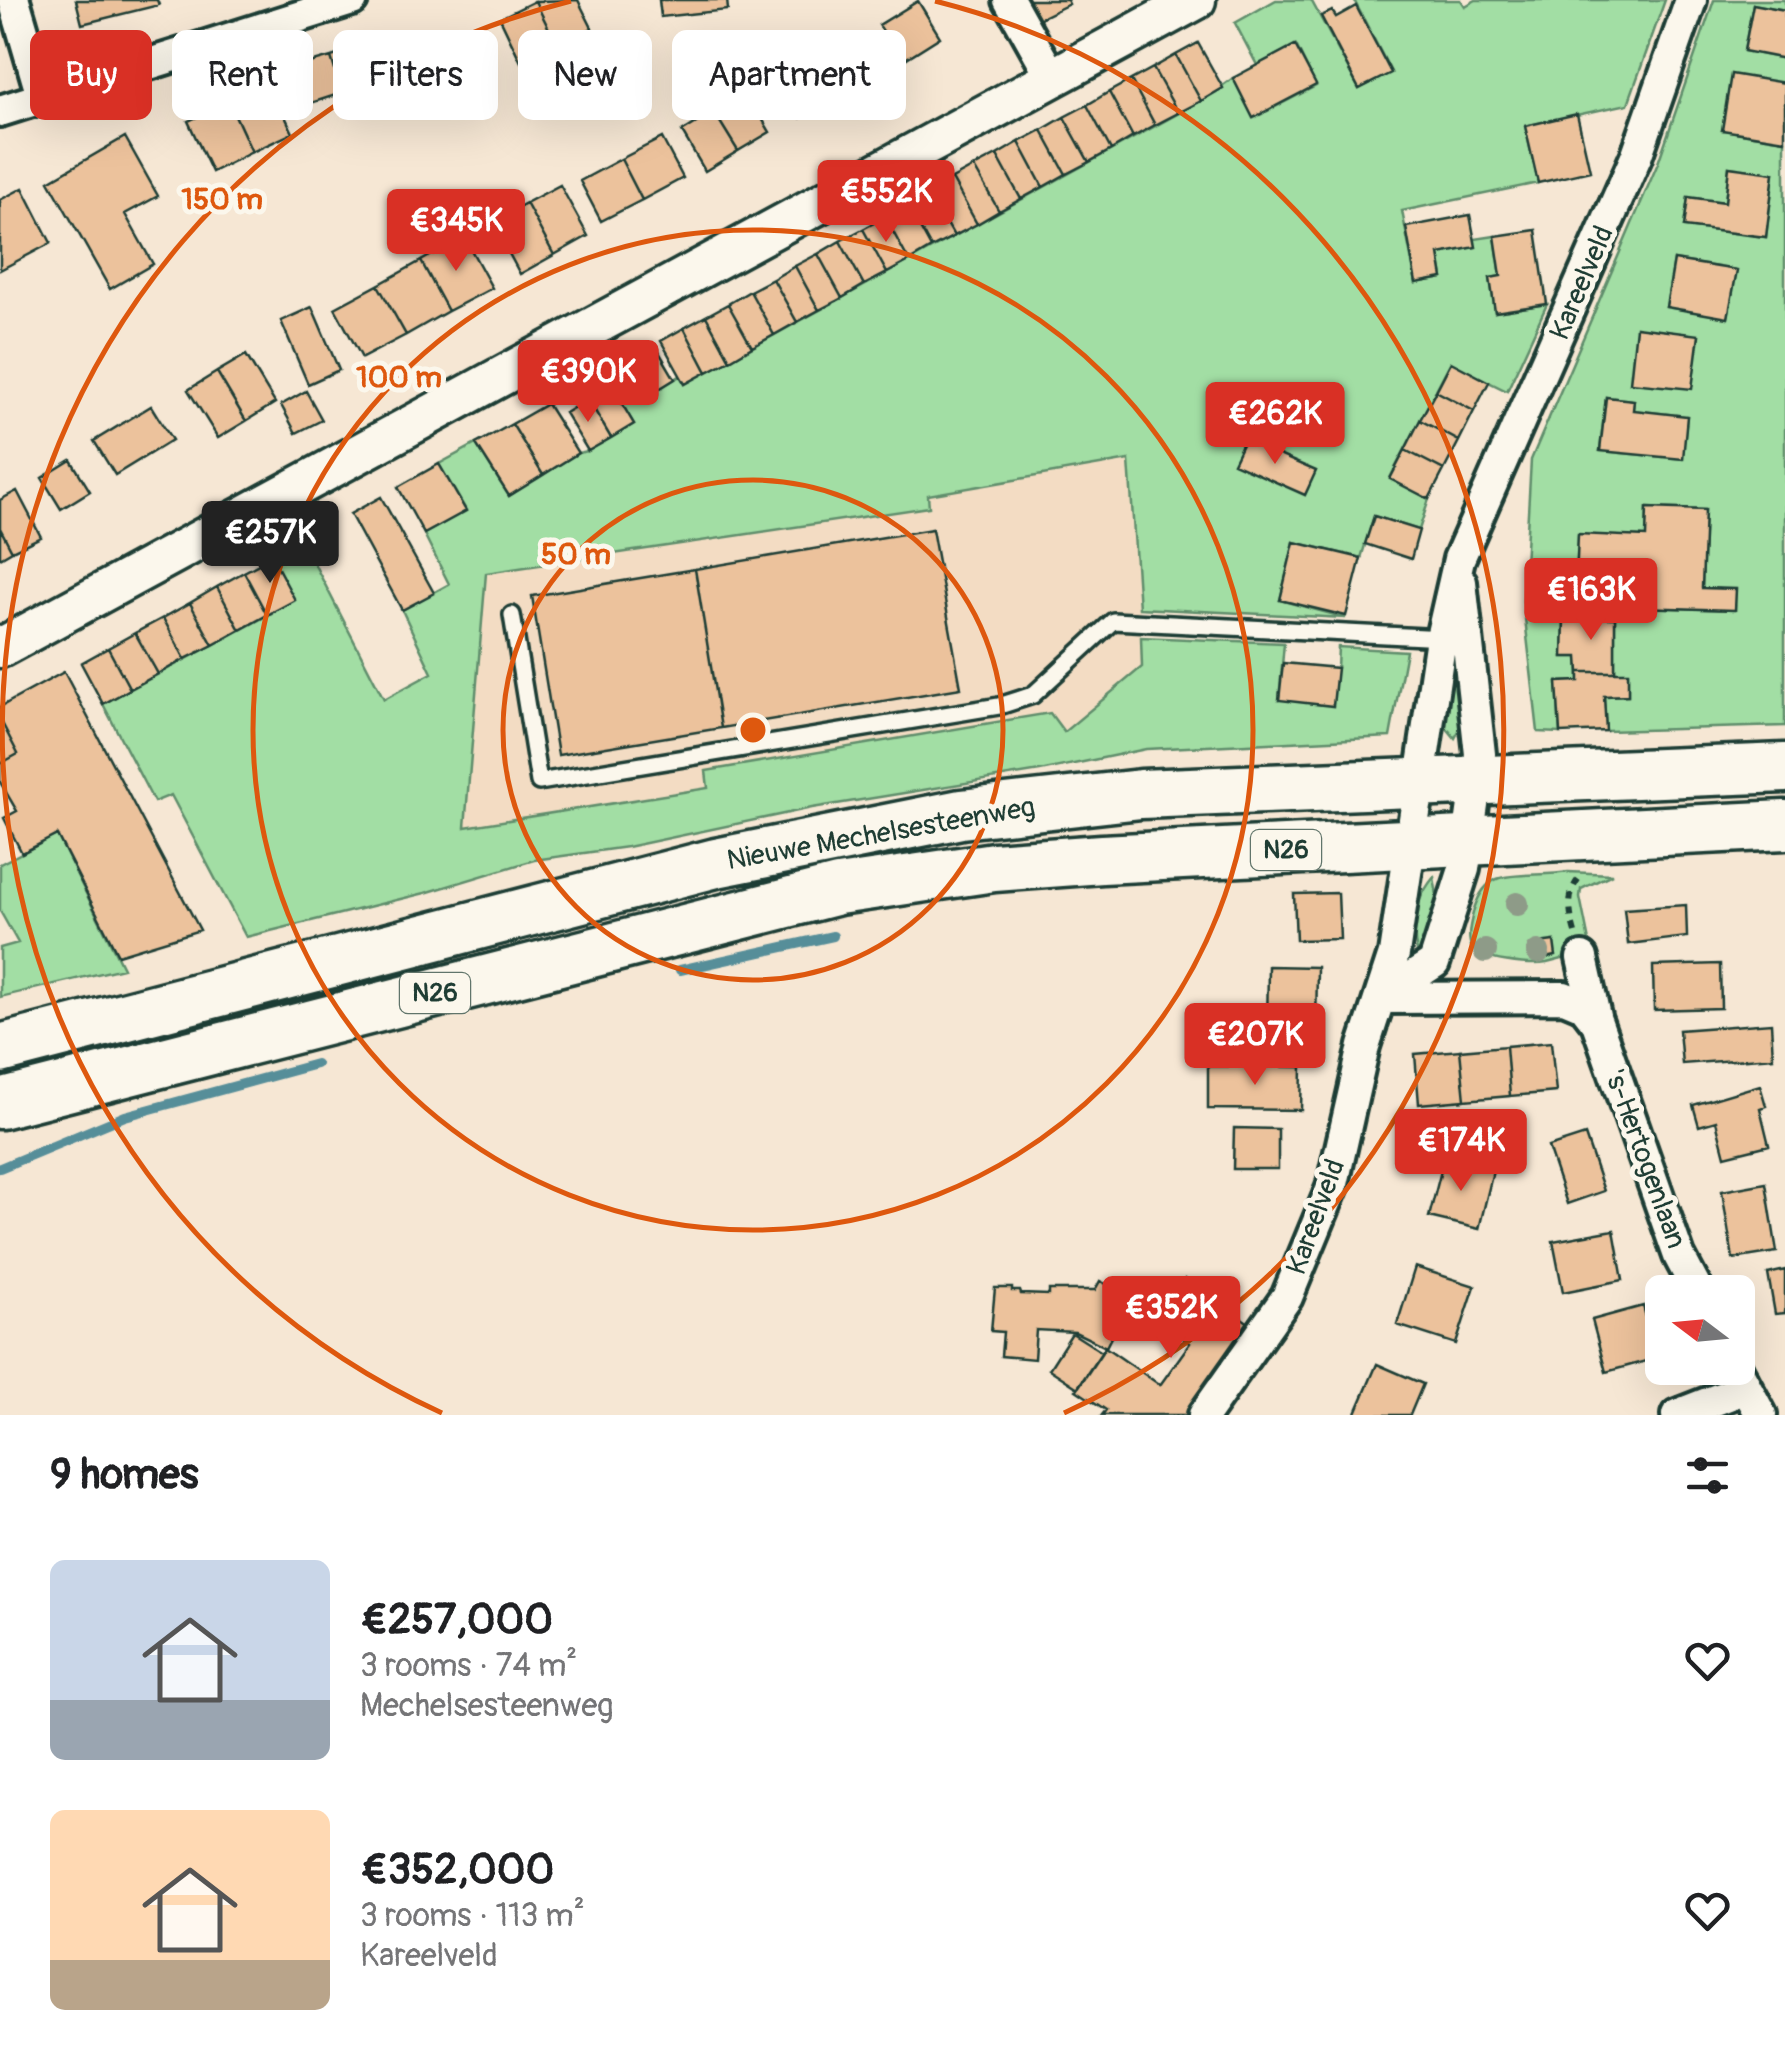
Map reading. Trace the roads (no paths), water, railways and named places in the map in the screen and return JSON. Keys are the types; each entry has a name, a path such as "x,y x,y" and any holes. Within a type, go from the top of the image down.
{"main road":[{"name":"Nieuwe Mechelsesteenweg","path":"0,1049 716,863 961,814 1141,794 1785,768"},
{"name":"Nieuwe Mechelsesteenweg","path":"0,1104 838,890 1023,865 1785,825"}],"street":[{"path":"14,0 30,55"},
{"path":"152,62 352,0"},
{"path":"1009,0 1052,77"},
{"path":"0,648 1196,0"},
{"name":"Kareelveld","path":"1204,1415 1287,1297 1332,1188 1364,1046 1394,954 1421,782 1454,639 1459,559 1636,157 1691,0"},
{"path":"0,111 30,100"},
{"name":"Kareelveld","path":"1380,998 1434,963 1470,841 1480,754 1454,639"},
{"name":"'s-Hertogenlaan","path":"1582,958 1597,1024 1689,1275"},
{"path":"1380,998 1564,997 1584,1005 1597,1024"},
{"path":"1677,1415 1748,1390"}],"lane":[{"path":"512,615 539,782 999,706 1033,695 1113,621 1454,639"}],"waterway":[{"path":"680,970 833,936"},
{"path":"0,1168 125,1116 316,1064"}]}
